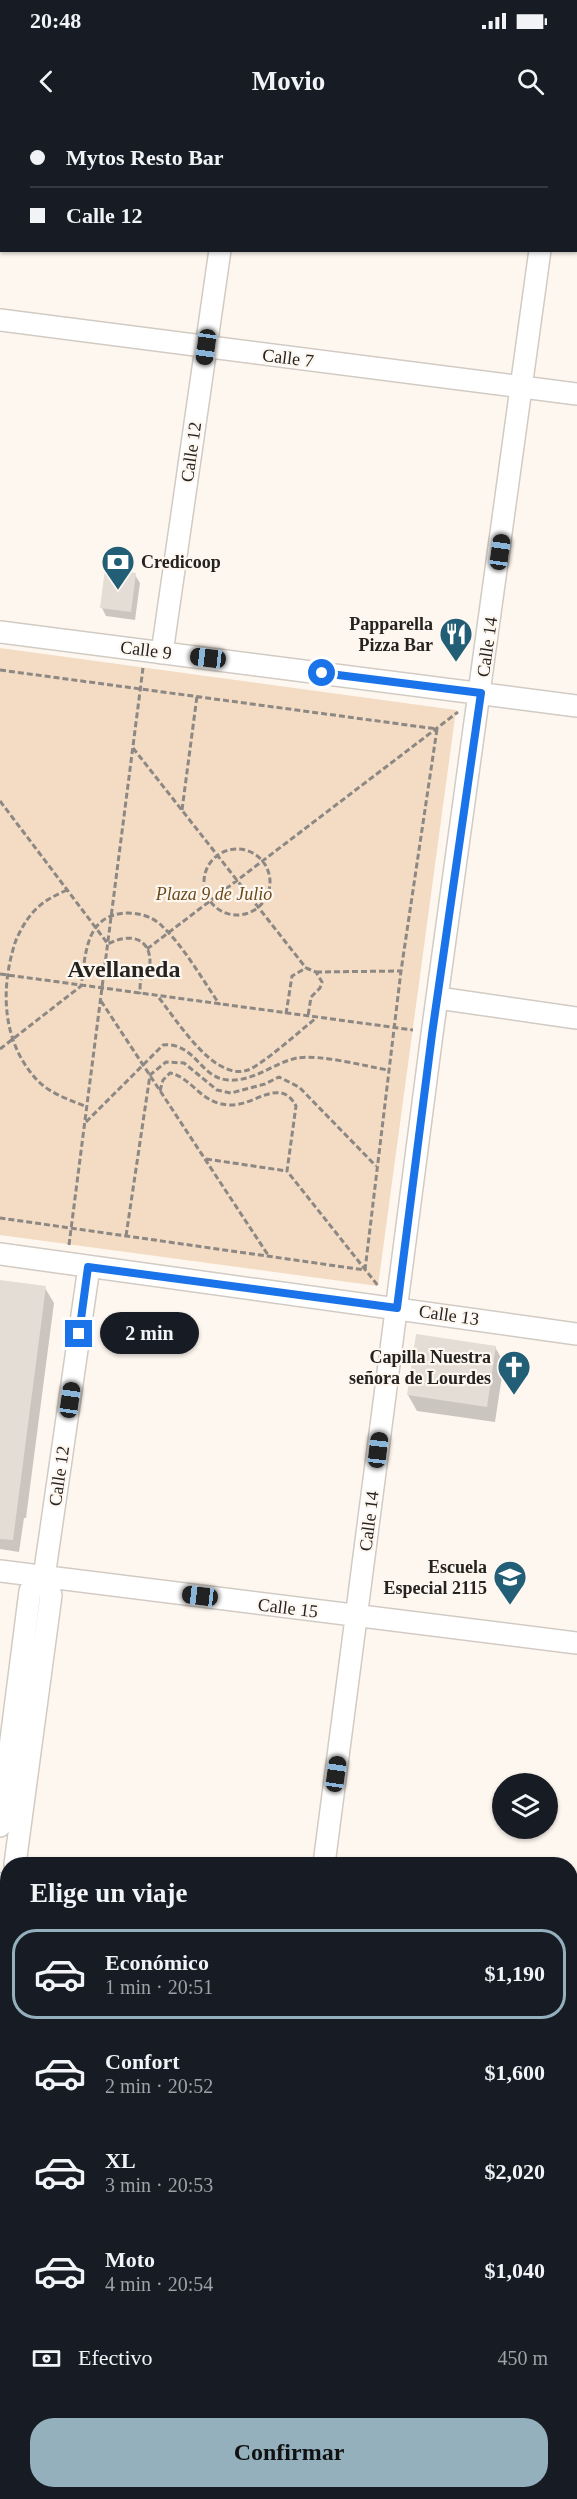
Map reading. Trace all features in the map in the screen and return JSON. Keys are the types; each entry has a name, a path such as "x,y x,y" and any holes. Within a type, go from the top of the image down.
{"street":[{"name":"Calle 12","path":"154,651 206,347 220,252"},
{"name":"Calle 14","path":"325,1857 432,1034 481,693 540,252"},
{"name":"Calle 7","path":"0,320 577,394"},
{"name":"Calle 9","path":"0,632 577,706"},
{"path":"438,998 577,1018"},
{"name":"Calle 13","path":"0,1254 577,1334"},
{"name":"Calle 12","path":"16,1857 51,1595 44,1577 88,1267"},
{"name":"Calle 15","path":"0,1571 577,1643"},
{"name":"Calle 12","path":"0,1826 30,1591 44,1577"}],"path":[{"path":"66,1264 141,688 154,651"},
{"path":"0,670 437,729"},
{"path":"147,949 437,729 481,693"},
{"path":"182,810 197,696"},
{"path":"365,1270 401,971 437,729"},
{"path":"133,748 306,968 316,972 401,971"},
{"path":"0,801 108,944"},
{"path":"238,849 249,851 262,861 270,874 270,885 268,895 258,907 245,914 234,914 224,912 211,901 204,886 205,874 209,864 217,856 227,850 238,849"},
{"path":"67,890 47,900 34,911 23,926 2,974 4,1005 6,1023 12,1040 38,1081 56,1094 87,1107"},
{"path":"0,1049 81,986 88,943 95,927 112,916 135,913 149,917 168,934 220,1005"},
{"path":"108,944 119,938 130,937 141,940 147,949 150,962 147,973 141,980 140,994"},
{"path":"286,1014 292,976 306,968"},
{"path":"308,1016 311,997 320,988 322,982 316,972"},
{"path":"2,974 432,1034"},
{"path":"158,996 207,1056 219,1067 230,1071 248,1070 316,1018"},
{"path":"101,1000 268,1255"},
{"path":"85,1123 142,1063 163,1045 172,1044 182,1047 216,1077 226,1080 251,1077 279,1064 300,1058 388,1070"},
{"path":"126,1236 150,1075 166,1062 184,1063 217,1090 231,1093 266,1084 279,1077 287,1080 299,1087 376,1166"},
{"path":"160,1091 163,1080 170,1073 178,1075 203,1097 231,1106 282,1092 291,1098 296,1106 287,1171"},
{"path":"205,1159 287,1171 397,1308"},
{"path":"0,1218 365,1270"}],"green space":[{"name":"Plaza 9 de Julio","path":"0,648 456,710 378,1286 0,1235"}],"building":[{"name":"Credicoop","path":"105,569 136,573 131,612 100,608"},
{"path":"0,1280 46,1286 13,1540 0,1539"},
{"path":"416,1334 496,1346 487,1407 407,1395"}],"place":[{"name":"Credicoop","path":"118,591"},
{"name":"Papparella Pizza Bar","path":"456,663"},
{"name":"Capilla Nuestra señora de Lourdes","path":"514,1396"},
{"name":"Escuela Especial 2115","path":"510,1606"}],"district":[{"name":"Avellaneda","path":"124,969"}],"route":[{"path":"79,1334 88,1267 397,1308 432,1034 481,693 322,673"}]}
